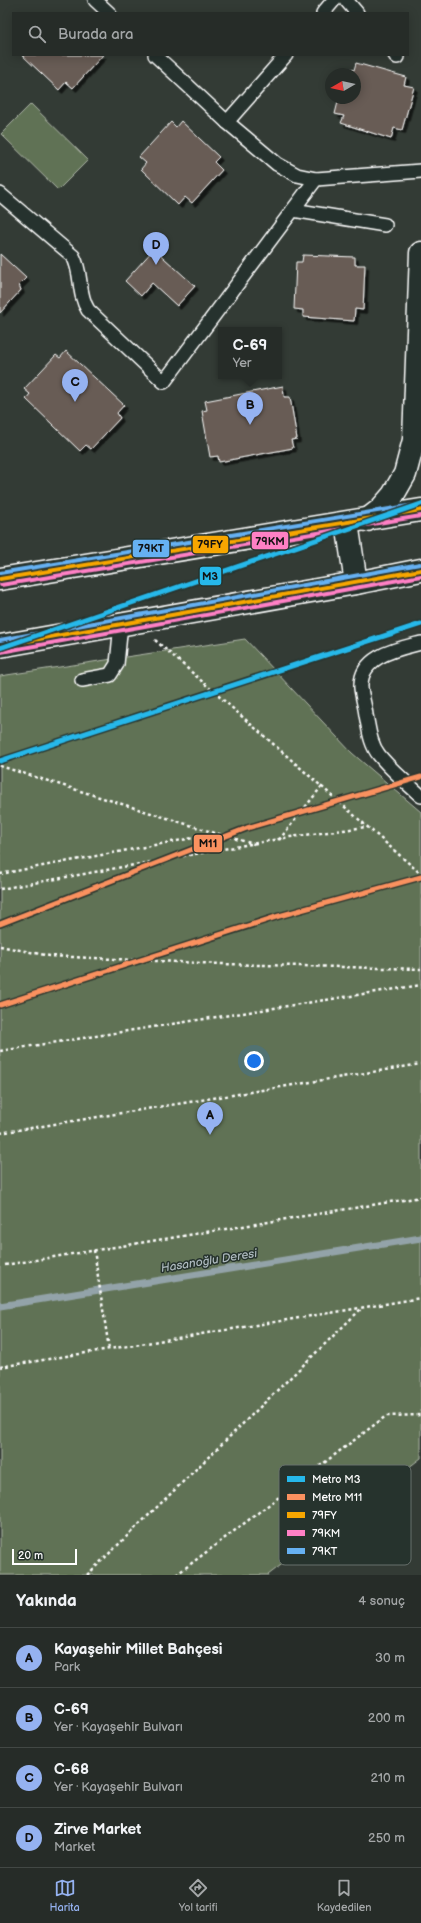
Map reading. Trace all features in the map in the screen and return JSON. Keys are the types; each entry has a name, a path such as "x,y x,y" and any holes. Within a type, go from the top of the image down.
{"main road":[{"path":"357,521 380,510 393,495 405,474 417,447 421,253"},
{"path":"0,579 421,510"},
{"path":"356,583 357,521"},
{"path":"0,646 356,583 415,571"}],"lane":[{"path":"95,0 108,12"},
{"path":"324,12 334,0"},
{"path":"346,0 356,12"},
{"path":"156,56 228,122 277,164 297,174 316,179 421,171"},
{"path":"228,122 285,56"},
{"path":"0,194 72,256 79,266 82,300 88,310 164,382 316,179"},
{"path":"293,210 385,224"},
{"path":"82,680 110,675 117,664 128,623"},
{"path":"421,644 387,652 375,658 367,666 362,676 361,687 370,735 374,748 385,762 421,796"}],"path":[{"path":"128,623 322,786 421,874"},
{"path":"0,766 215,834 255,844"},
{"path":"278,840 322,786"},
{"path":"0,889 278,840 367,827"},
{"path":"0,874 215,834"},
{"path":"0,946 50,956 221,964 421,969"},
{"path":"0,1051 421,984"},
{"path":"0,1133 421,1064"},
{"path":"5,1265 421,1197"},
{"path":"94,1250 109,1349"},
{"path":"0,1367 421,1298"},
{"path":"87,1575 362,1308"},
{"path":"321,1465 386,1416 421,1415"},
{"path":"176,1575 279,1497"}],"green space":[{"path":"31,104 88,160 58,190 1,134"},
{"path":"245,639 352,753 421,812 421,1458 411,1466 279,1465 279,1565 281,1565 268,1575 0,1575 0,676"}],"building":[{"path":"23,56 102,56 73,88 66,82 59,90"},
{"path":"356,63 406,77 404,85 414,87 402,130 394,128 391,139 341,123 344,116 335,114 338,104 361,104 361,68 355,68"},
{"path":"181,121 219,157 214,162 222,170 192,203 185,197 178,205 141,169 146,163 139,157 171,122 176,127"},
{"path":"154,249 195,286 177,306 152,283 141,296 125,281"},
{"path":"0,254 26,278 19,285 21,290 0,313"},
{"path":"303,255 355,257 355,265 365,265 363,310 355,309 354,321 303,317 303,310 294,309 296,262 302,262"},
{"path":"66,351 124,405 117,413 120,418 91,449 86,445 80,451 26,399 30,394 24,389 56,355 60,358"},
{"path":"283,386 284,397 290,397 297,439 291,440 293,448 219,462 218,456 210,457 202,411 207,410 205,401"}],"waterway":[{"name":"Hasanoğlu Deresi","path":"0,1306 421,1238"}],"metro line":[{"name":"M3","path":"0,648 421,504"},
{"name":"M3","path":"0,761 421,624"},
{"name":"M11","path":"0,924 247,828 421,777"},
{"name":"M11","path":"0,1005 279,916 421,877"}],"transit line":[{"name":"79KT","path":"0,573 420,504"},
{"name":"79FY","path":"0,579 421,510"},
{"name":"79KM","path":"1,585 421,516"},
{"name":"79KT","path":"0,640 420,564"},
{"name":"79FY","path":"0,646 421,570"},
{"name":"79KM","path":"1,652 421,576"}],"place":[{"name":"Zirve Market","path":"156,265"},
{"name":"C-68","path":"75,402"},
{"name":"C-69","path":"250,425"},
{"name":"Kayaşehir Millet Bahçesi","path":"210,1135"}]}
